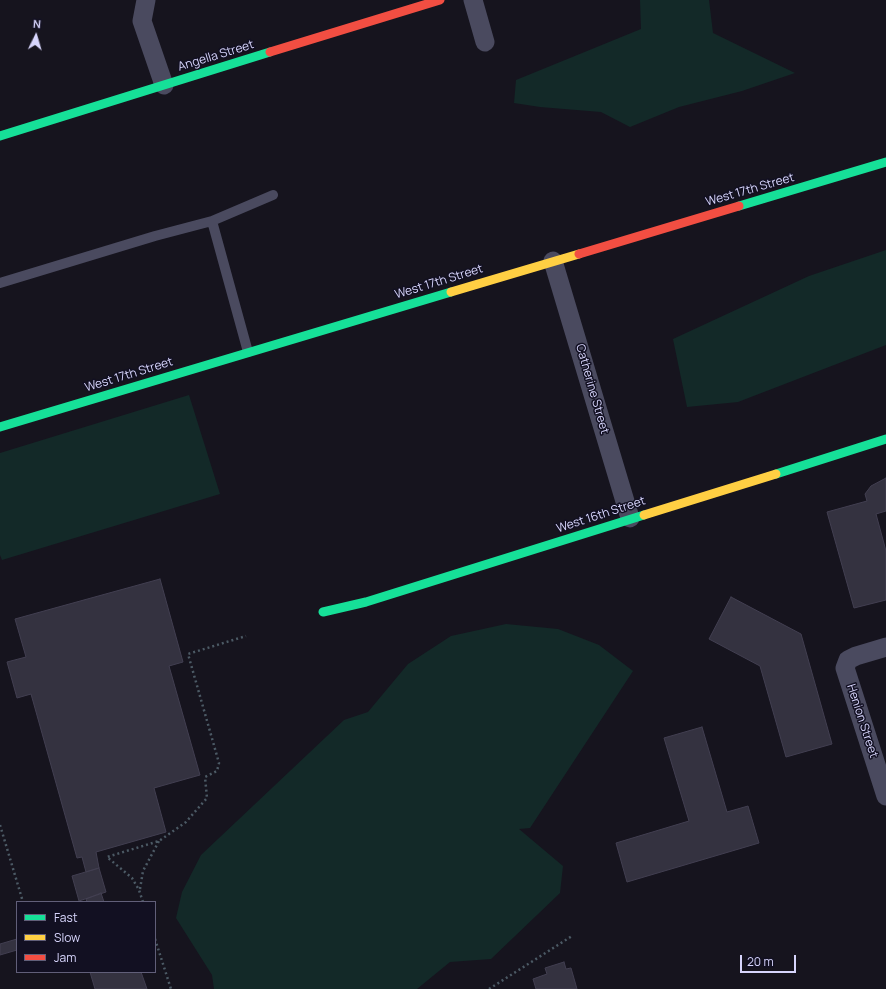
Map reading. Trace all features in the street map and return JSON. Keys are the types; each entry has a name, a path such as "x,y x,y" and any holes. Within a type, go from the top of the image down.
{"street":[{"path":"146,0 142,22 164,85"},
{"name":"Angella Street","path":"0,136 440,0"},
{"path":"473,0 485,42"},
{"name":"West 17th Street","path":"0,427 886,162"},
{"name":"Catherine Street","path":"553,261 630,518"},
{"name":"West 16th Street","path":"323,612 366,602 886,439"},
{"name":"Henion Street","path":"886,647 848,660 845,668 886,796"}],"lane":[{"path":"0,283 155,236 212,222 273,195"},
{"path":"212,222 248,352"}],"path":[{"path":"143,901 140,890 132,878 107,857 160,841 186,822 207,798 205,777 217,771 219,764 188,654 246,636"},
{"path":"0,825 23,901"},
{"path":"140,890 145,865 160,841"},
{"path":"489,989 572,936"},
{"path":"156,942 171,989"}],"green space":[{"path":"640,0 709,0 713,33 795,73 742,91 679,107 630,127 601,112 540,107 514,103 516,80 641,29"},
{"path":"886,250 886,345 738,402 687,407 673,339 809,276"},
{"path":"189,395 220,494 2,560 0,555 0,453"},
{"path":"506,624 558,629 599,645 633,671 530,828 519,829 563,866 560,893 491,959 450,962 417,989 214,989 212,975 176,918 182,892 201,855 344,720 368,712 408,664 451,636"}],"building":[{"path":"886,478 886,511 876,514 886,551 886,600 854,608 827,512 867,501 865,494 871,486"},
{"path":"160,579 183,662 169,666 200,775 154,788 166,832 96,852 99,868 86,872 82,857 77,858 31,694 17,698 7,662 26,657 15,619"},
{"path":"731,597 801,634 832,744 786,757 760,666 709,639"},
{"path":"702,727 727,812 748,806 759,843 627,882 616,843 689,821 664,738"},
{"path":"99,868 106,892 79,901 72,876"},
{"path":"101,893 104,901 87,901 86,899"},
{"path":"16,939 16,950 0,955 0,944"},
{"path":"564,962 566,969 571,968 577,989 536,989 533,979 547,974 545,968"},
{"path":"90,973 141,973 147,989 95,989"}],"traffic: fast":[{"path":"0,136 270,52"},
{"path":"739,206 886,162"},
{"path":"0,427 451,292"},
{"path":"776,474 886,439"},
{"path":"323,612 366,602 644,515"}],"traffic: slow":[{"path":"451,292 579,254"},
{"path":"644,515 776,474"}],"traffic: jam":[{"path":"270,52 440,0"},
{"path":"579,254 739,206"}]}
